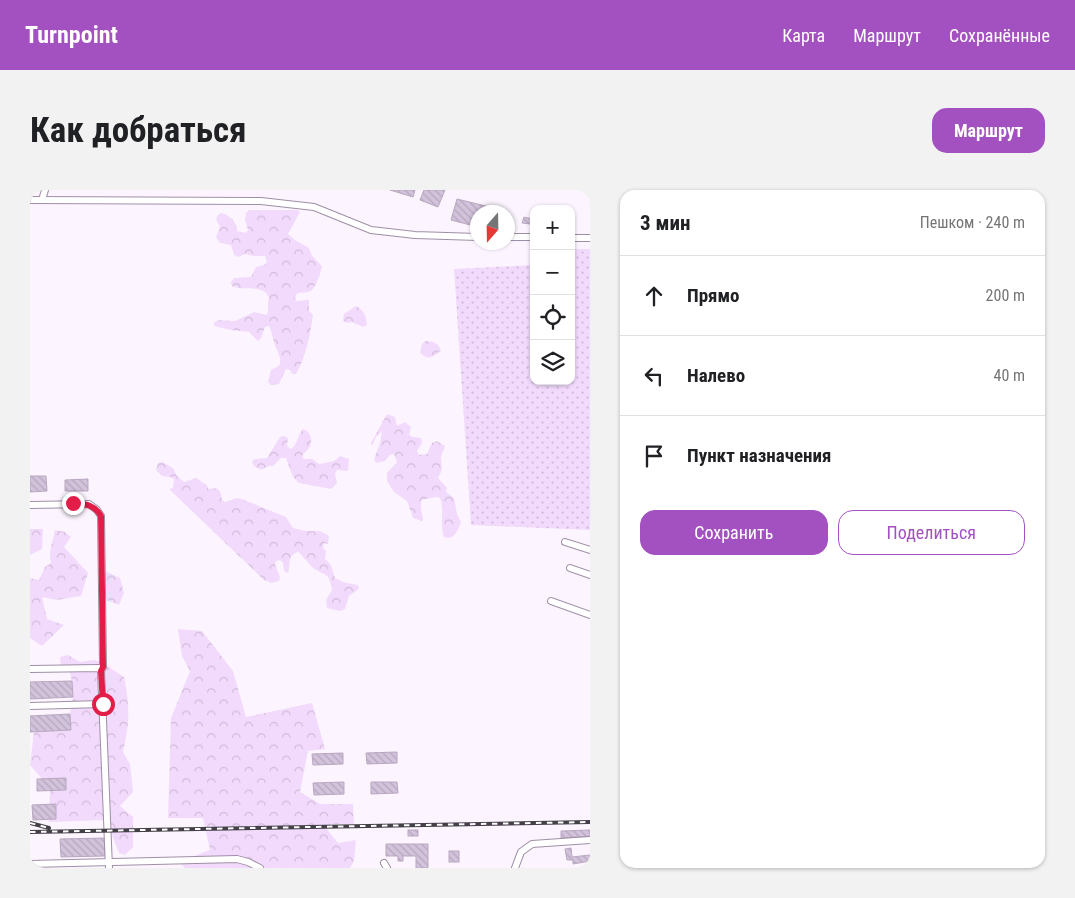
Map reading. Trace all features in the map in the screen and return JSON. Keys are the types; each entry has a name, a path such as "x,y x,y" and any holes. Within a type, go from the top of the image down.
{"street":[{"path":"42,200 45,190"},
{"path":"30,200 261,201 297,204 314,207 371,230 415,235 470,237"},
{"path":"515,237 530,237"},
{"path":"575,238 590,238"},
{"path":"30,505 89,504 101,516 103,667 101,671 109,865"},
{"path":"565,542 590,550"},
{"path":"570,568 590,575"},
{"path":"551,601 590,615"},
{"path":"30,669 99,668 101,671"},
{"path":"30,706 103,704"},
{"path":"515,868 521,852 532,844 590,840"},
{"path":"30,864 109,865 237,859 260,868"}],"green space":[{"path":"249,210 297,210 300,212 288,234 309,248 312,256 322,266 313,289 308,292 298,293 295,296 296,301 309,300 309,311 313,315 305,353 296,374 292,374 290,370 286,369 279,384 271,385 268,382 271,370 279,366 280,363 280,357 269,326 265,327 258,341 249,332 214,326 214,323 218,320 235,321 254,312 267,315 269,298 266,293 258,289 237,288 232,286 231,282 234,278 251,277 256,267 267,262 265,256 245,254 238,257 234,255 231,245 220,243 216,237 220,227 216,219 221,213 232,219 237,231 246,233 248,230 245,220 246,213"},
{"path":"575,249 590,249 590,530 471,525 454,269 530,265 530,385 575,385"},
{"path":"356,306 363,311 365,316 367,325 363,327 352,322 347,323 343,321 344,314"},
{"path":"425,341 435,343 441,351 426,357 420,353 422,344"},
{"path":"387,414 395,417 397,426 405,422 411,427 409,435 421,438 422,443 417,451 419,455 427,454 432,443 437,441 445,446 441,457 442,470 438,478 447,488 446,492 454,498 457,514 461,522 453,536 444,537 440,498 421,500 422,521 413,518 407,501 394,492 387,481 387,473 397,462 394,454 390,455 385,461 376,463 374,459 382,431 376,437 372,446 371,443"},
{"path":"303,429 309,433 311,438 309,447 302,456 304,459 312,459 319,464 334,461 340,456 349,459 348,471 337,470 335,474 337,483 331,489 299,483 293,477 286,458 281,458 273,466 261,470 254,466 252,462 254,459 267,458 280,437 288,438 287,446 291,449"},
{"path":"162,462 173,468 177,476 184,482 196,478 207,485 208,489 214,488 218,490 221,493 222,500 225,502 237,498 242,499 286,517 293,528 305,531 319,531 329,536 328,544 324,543 323,548 326,551 325,559 331,565 335,578 358,585 359,589 349,596 345,609 340,611 327,608 326,600 332,590 328,577 312,567 298,552 292,555 288,573 284,571 283,563 280,560 276,561 275,564 280,577 279,581 271,583 264,580 169,489 173,488 174,479 162,476 156,470 158,463"},
{"path":"30,529 43,529 42,549 30,555"},
{"path":"55,530 65,532 71,537 64,547 88,573 81,596 57,600 42,597 47,619 64,625 42,646 30,638 30,578 39,580 45,567 51,563 50,550"},
{"path":"105,571 120,578 124,593 119,605 106,600"},
{"path":"178,629 202,631 233,671 246,717 312,703 325,749 308,751 300,792 320,804 353,804 354,824 331,824 326,828 338,843 356,840 354,861 350,868 185,868 179,862 210,850 203,818 168,818 171,718 190,671 182,656"},
{"path":"68,655 80,662 94,660 101,662 124,677 128,714 123,752 130,764 133,792 120,806 133,817 133,847 125,855 119,853 106,820 49,822 50,788 30,765 34,732 70,730 73,697 72,681 69,669 61,667 60,657"}],"building":[{"path":"390,190 415,190 413,197"},
{"path":"424,190 445,190 438,207 420,200"},
{"path":"457,199 482,205 470,205 470,225 451,220"},
{"path":"524,217 530,218 530,224 522,223"},
{"path":"30,476 46,476 47,491 30,492"},
{"path":"88,479 88,491 65,491 65,480"},
{"path":"72,681 73,697 30,699 30,682"},
{"path":"70,714 71,730 30,732 30,716"},
{"path":"397,752 397,763 367,764 366,753"},
{"path":"343,753 343,764 313,765 312,754"},
{"path":"66,778 66,790 37,791 37,779"},
{"path":"344,782 344,794 314,795 313,783"},
{"path":"371,782 397,782 398,793 371,794"},
{"path":"56,804 56,819 33,820 32,805"},
{"path":"408,830 418,830 418,836 408,836"},
{"path":"590,830 590,836 561,838 561,831"},
{"path":"105,838 105,856 61,857 60,839"},
{"path":"386,844 428,844 428,868 416,868 416,856 403,856 403,861 398,861 398,856 386,856"},
{"path":"571,848 572,857 590,855 590,861 573,864 573,860 567,860 565,849"},
{"path":"449,851 459,851 459,862 449,862"}],"railway":[{"path":"30,832 590,822"},
{"path":"30,823 49,828"}],"route":[{"path":"73,503 89,504 101,516 103,667 101,671 103,704"}]}
